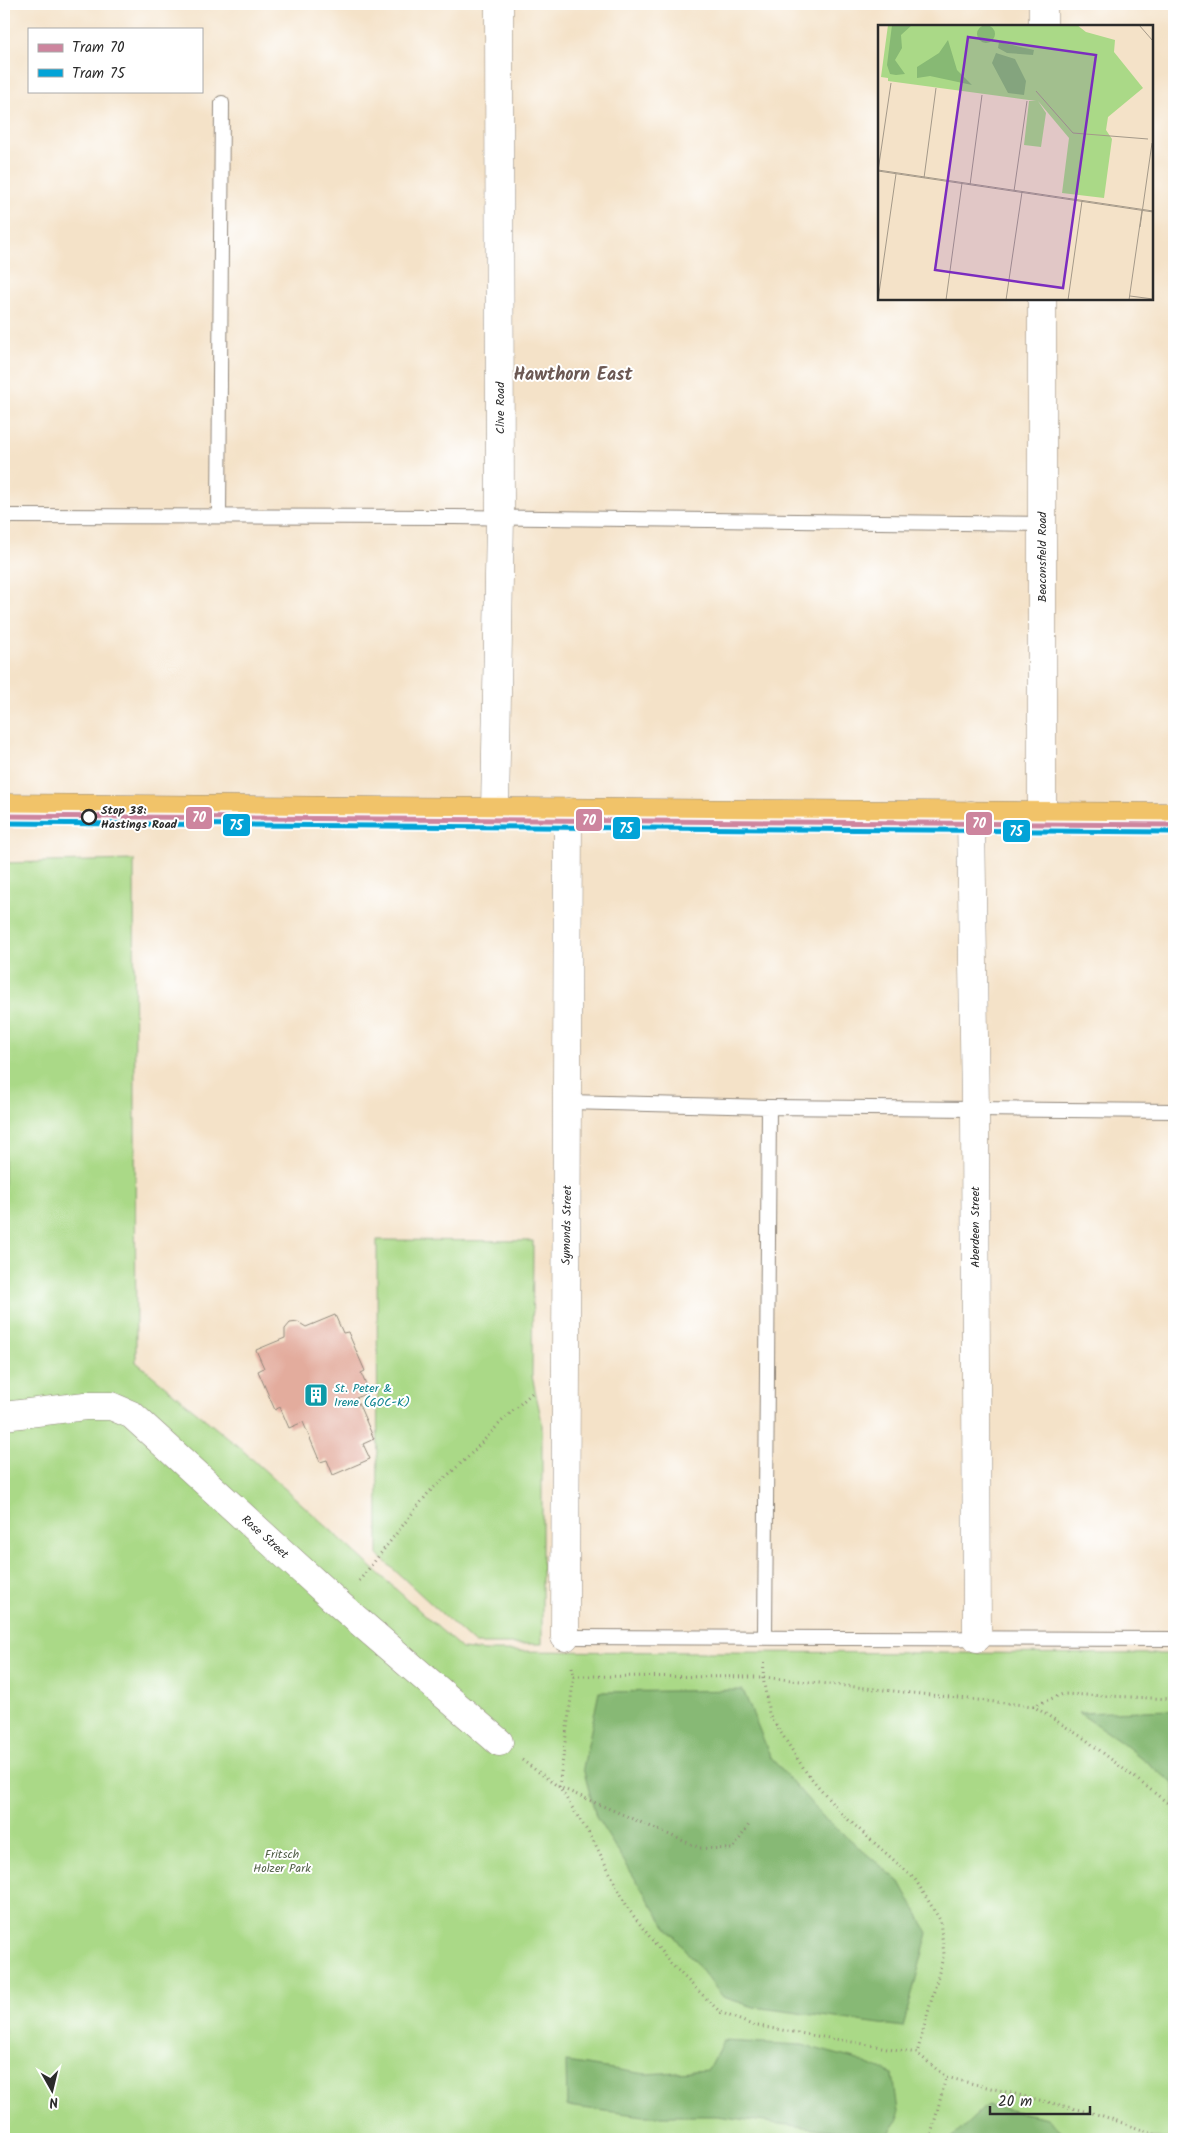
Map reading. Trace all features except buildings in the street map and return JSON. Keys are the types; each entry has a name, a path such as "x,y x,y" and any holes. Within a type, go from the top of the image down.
{"main road":[{"path":"4,808 1174,817"}],"street":[{"name":"Clive Road","path":"495,811 500,517 499,4"},
{"path":"1043,4 1043,25"},
{"name":"Beaconsfield Road","path":"1042,300 1042,816"},
{"name":"Symonds Street","path":"565,1637 568,812"},
{"name":"Aberdeen Street","path":"972,816 975,1110 976,1638"},
{"name":"Rose Street","path":"4,1416 86,1406 111,1406 132,1415 340,1605 499,1742"}],"lane":[{"path":"219,516 222,104"},
{"path":"4,516 500,517 1042,524"},
{"path":"568,1102 769,1107 1174,1111"},
{"path":"765,1636 769,1107"},
{"path":"565,1637 1174,1638"}],"path":[{"path":"340,1605 429,1492 468,1457 541,1384 566,1353"},
{"path":"765,1636 763,1677 769,1714 806,1772 843,1815 915,1879 940,1920 944,1954 917,2053"},
{"path":"565,1637 574,1676 559,1788 593,1840 629,1910 670,1963 720,2012 752,2025 917,2053 946,2076 1100,2115 1168,2139"},
{"path":"574,1676 763,1677 1033,1706 1085,1739 1174,1808"},
{"path":"1033,1706 1062,1694 1174,1699"},
{"path":"499,1742 559,1788 700,1848 733,1849 750,1823"},
{"path":"930,2139 946,2076"}],"green space":[{"name":"Fritsch Holzer Park","path":"134,860 136,1362 240,1448 462,1649 486,1651 1174,1654 1174,2139 4,2139 4,863"},
{"path":"377,1240 533,1241 532,1376 542,1422 542,1644 475,1644 378,1555"},
{"path":"743,1690 771,1758 826,1820 900,1882 928,1933 903,2027 754,2007 723,1997 662,1921 596,1817 583,1768 599,1692"},
{"path":"1174,1710 1174,1784 1119,1740 1079,1713"},
{"path":"723,2041 802,2045 858,2060 893,2074 899,2119 886,2137 717,2116 644,2116 567,2106 566,2062 646,2074 708,2070"},
{"path":"987,2105 1047,2118 1071,2139 951,2139"}],"tram line":[{"name":"70","path":"4,816 1174,825"},
{"name":"75","path":"4,823 1174,832"}],"place":[{"name":"Stop 38: Hastings Road","path":"89,817"},
{"name":"St. Peter & Irene (GOC-K)","path":"316,1395"}],"district":[{"name":"Hawthorn East","path":"573,375"}]}
